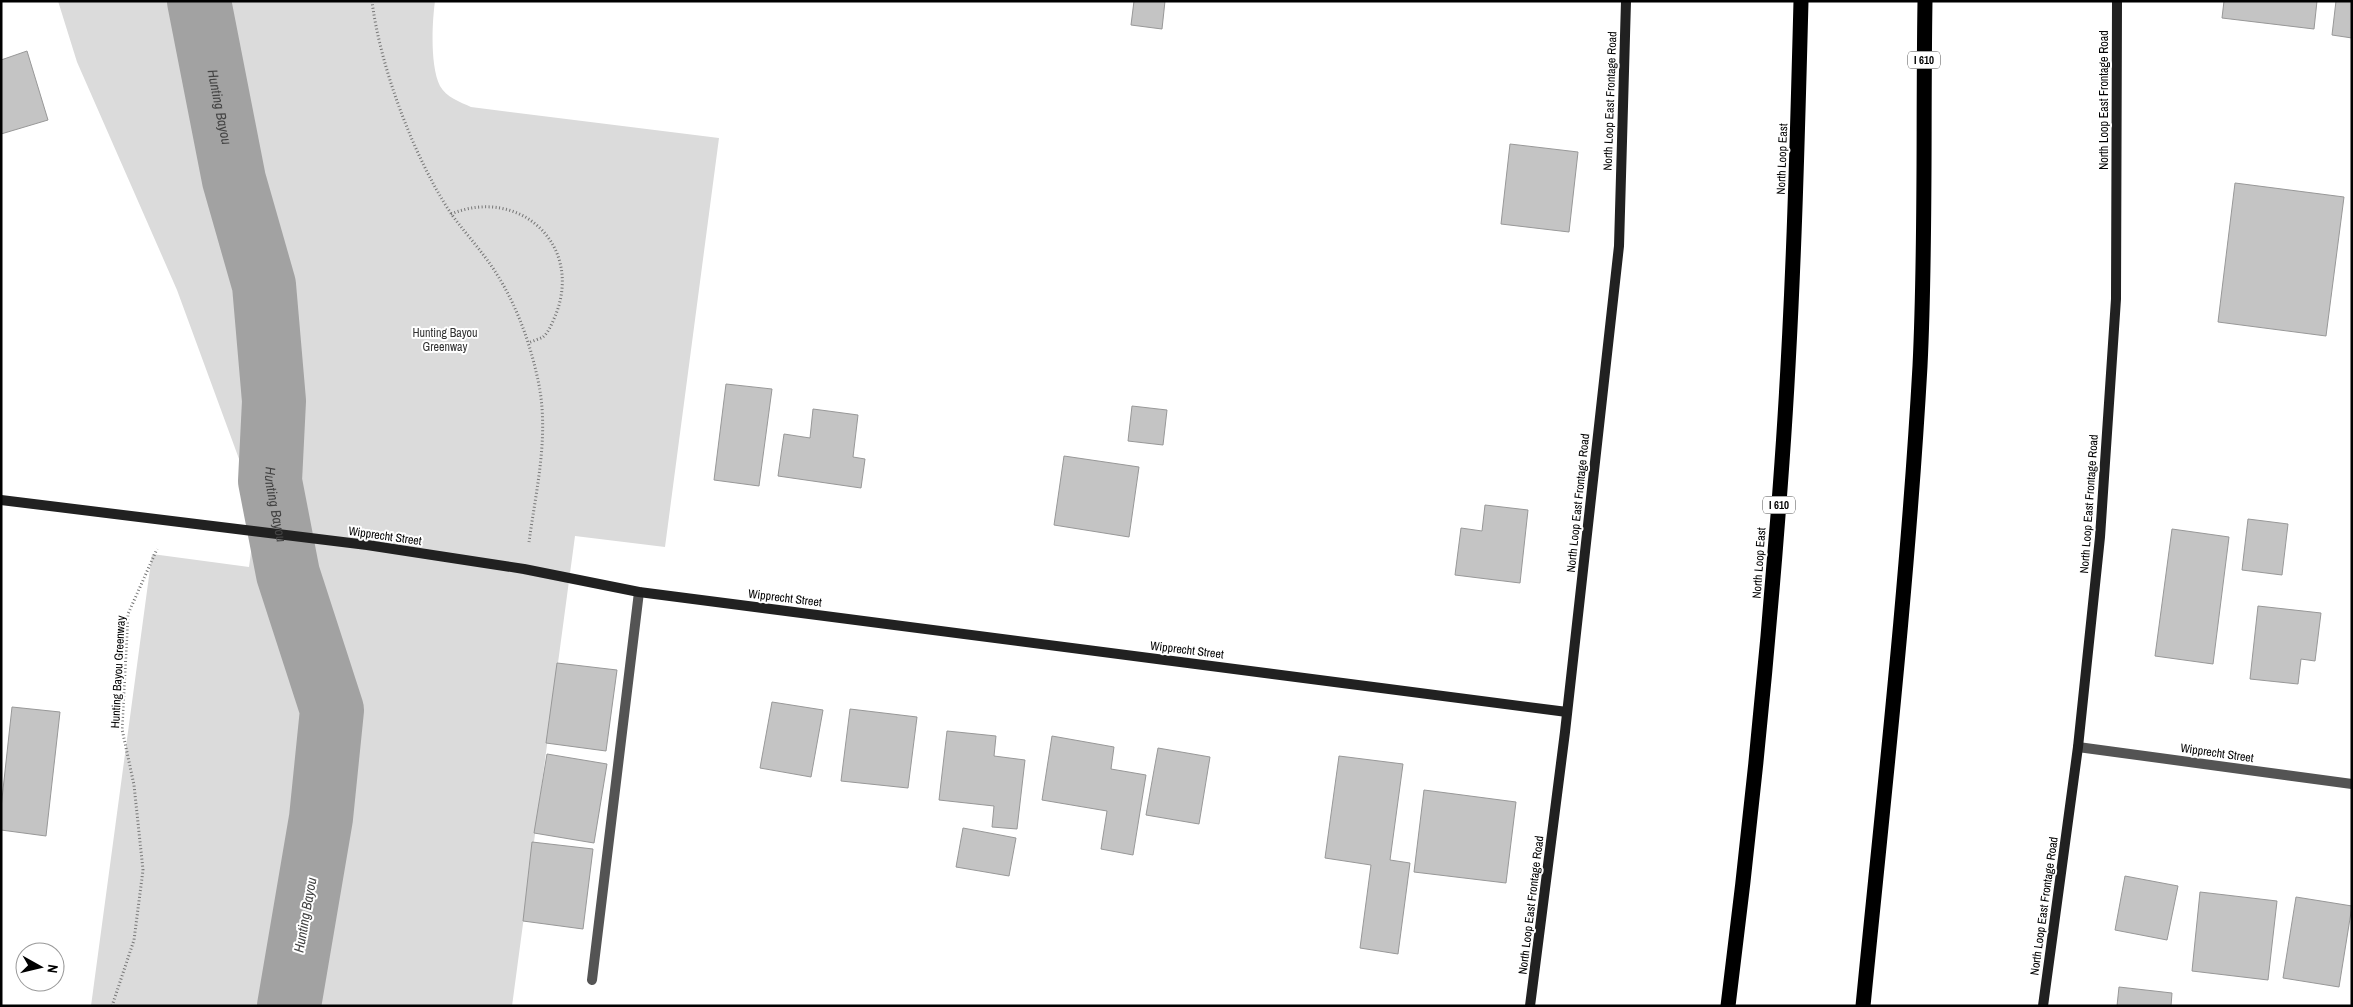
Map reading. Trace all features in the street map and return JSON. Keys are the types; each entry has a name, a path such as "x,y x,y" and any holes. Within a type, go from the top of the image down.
{"highway":[{"name":"North Loop East","path":"1728,1006 1749,833 1770,622 1783,459 1795,202 1801,1"},
{"name":"I 610","path":"1862,1006 1913,475 1920,362 1924,239 1925,1"}],"main road":[{"name":"North Loop East Frontage Road","path":"1530,1006 1567,712 1619,246 1626,1"},
{"name":"North Loop East Frontage Road","path":"2043,1006 2078,747 2100,537 2116,299 2117,1"},
{"name":"Wipprecht Street","path":"1,500 367,545 524,569 638,592 1567,712"}],"street":[{"path":"592,980 638,592"},
{"name":"Wipprecht Street","path":"2078,747 2352,784"}],"path":[{"path":"372,1 395,93 421,163 451,214 487,258 510,296 528,343 539,384 543,433 529,542"},
{"path":"451,214 474,206 506,208 525,216 539,226 549,237 562,274 558,308 544,336 528,343"},
{"name":"Hunting Bayou Greenway","path":"112,1006 134,940 143,870 134,785 122,729 128,614 157,548"}],"green space":[{"name":"Hunting Bayou Greenway","path":"58,1 435,1 433,56 437,78 443,90 458,101 471,107 719,138 665,547 575,536 512,1006 91,1006 152,554 249,567 257,508 177,290 77,62"}],"building":[{"path":"1134,1 1165,1 1162,29 1131,25"},
{"path":"2224,1 2317,1 2314,29 2222,18"},
{"path":"2336,1 2352,1 2352,38 2332,35"},
{"path":"27,51 48,120 1,134 1,60"},
{"path":"1510,144 1578,152 1569,232 1501,224"},
{"path":"2235,183 2344,197 2326,336 2218,322"},
{"path":"726,384 772,389 759,486 714,480"},
{"path":"1132,406 1167,410 1163,445 1128,441"},
{"path":"813,409 858,415 853,457 865,459 861,488 778,476 784,434 810,438"},
{"path":"1064,456 1139,467 1129,537 1054,525"},
{"path":"1485,505 1528,510 1520,583 1455,575 1461,528 1482,531"},
{"path":"2248,519 2288,524 2282,575 2242,570"},
{"path":"2172,529 2229,537 2213,664 2155,656"},
{"path":"2258,606 2321,613 2315,661 2301,659 2298,684 2250,679"},
{"path":"557,663 617,670 606,751 546,743"},
{"path":"772,702 823,710 811,777 760,768"},
{"path":"12,707 60,712 46,836 1,830 1,808"},
{"path":"850,709 917,717 908,788 841,781"},
{"path":"947,731 996,736 994,756 1025,760 1017,829 992,827 994,806 939,800"},
{"path":"1052,736 1114,747 1111,769 1146,775 1133,855 1101,849 1107,811 1042,800"},
{"path":"1158,748 1210,757 1199,824 1146,815"},
{"path":"547,754 607,764 594,843 534,833"},
{"path":"1339,756 1403,764 1390,860 1410,863 1398,954 1360,948 1371,865 1325,858"},
{"path":"1424,790 1516,802 1506,883 1414,872"},
{"path":"963,828 1016,838 1009,876 956,867"},
{"path":"532,842 593,849 583,929 523,921"},
{"path":"2125,876 2178,886 2167,940 2115,930"},
{"path":"2200,892 2277,901 2268,980 2192,971"},
{"path":"2296,897 2352,906 2339,987 2283,978"},
{"path":"2119,987 2172,993 2171,1006 2117,1006"}],"waterway":[{"name":"Hunting Bayou","path":"199,1 234,180 264,285 274,401 270,481 288,574 332,710 321,818 289,1006"}]}
